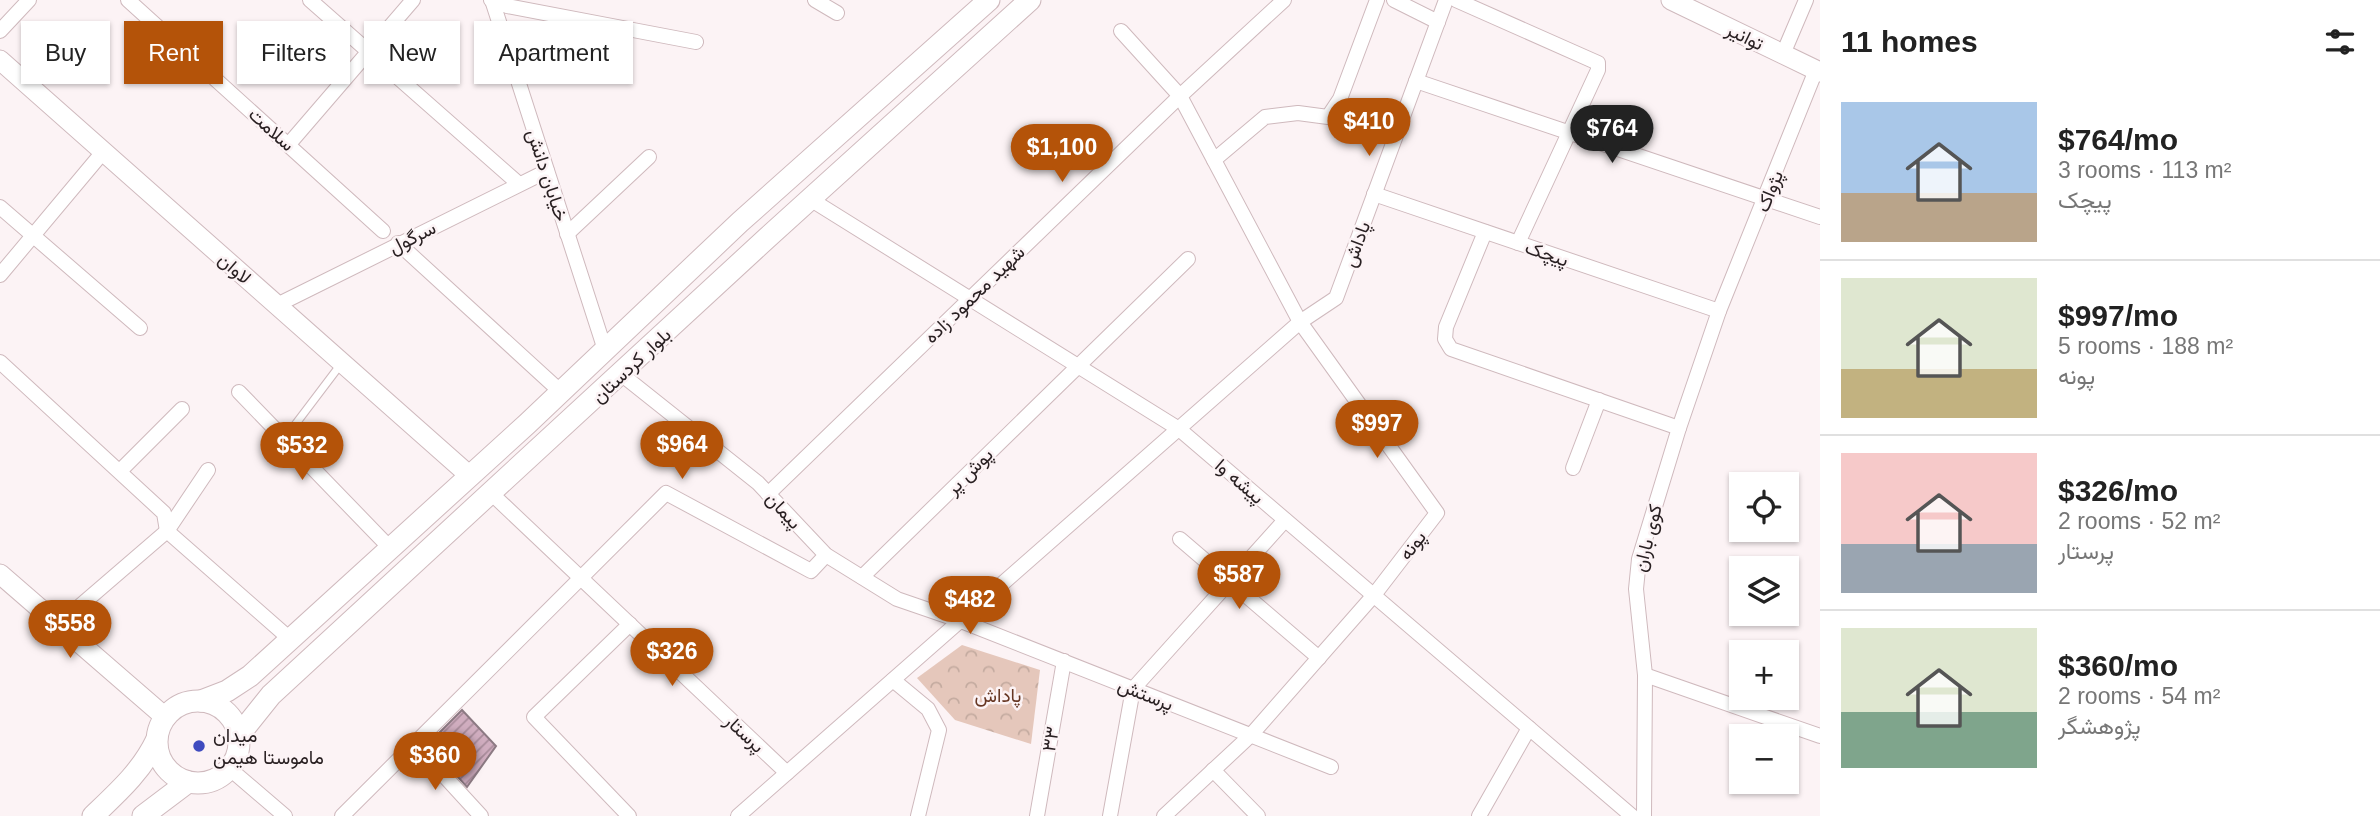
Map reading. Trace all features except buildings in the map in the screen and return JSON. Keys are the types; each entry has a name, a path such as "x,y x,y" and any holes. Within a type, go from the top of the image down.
{"main road":[{"name":"بلوار کردستان","path":"201,701 227,691 250,676 561,392 740,222 989,0"},
{"name":"بلوار کردستان","path":"239,735 271,695 1030,0"},
{"path":"93,816 147,760 165,717 187,702 201,701 226,711 239,735 239,749 230,769 215,780 188,782 143,816"},
{"path":"156,741 165,767 188,782"}],"street":[{"path":"0,31 29,0"},
{"name":"سلامت","path":"128,0 383,231"},
{"path":"310,0 364,50"},
{"path":"395,21 413,0"},
{"path":"492,0 507,6 696,42"},
{"name":"خیابان دانش","path":"492,0 605,350"},
{"path":"815,0 837,13"},
{"name":"شهید محمود زاده","path":"768,494 1180,96 1284,0"},
{"path":"1214,160 1265,117 1298,113 1328,117 1340,99 1377,0"},
{"path":"1394,0 1438,22"},
{"name":"پاداش","path":"738,816 1300,323 1336,298 1446,0"},
{"path":"1456,0 1598,63 1598,71 1518,243"},
{"name":"توانیر","path":"1671,0 1818,71"},
{"path":"1783,54 1806,0"},
{"path":"1121,31 1180,96 1300,323"},
{"path":"289,144 364,56"},
{"name":"لاوان","path":"0,60 470,476"},
{"name":"پژواک","path":"1719,311 1818,71"},
{"path":"1416,81 1820,217"},
{"path":"403,84 519,184"},
{"path":"0,275 103,152"},
{"path":"567,234 649,157"},
{"name":"سرگول","path":"277,306 398,243 547,171"},
{"name":"پیچک","path":"1374,194 1719,311"},
{"name":"پیشه وا","path":"810,199 1179,429 1632,816"},
{"path":"0,208 140,328"},
{"path":"1485,232 1446,327 1445,339 1451,349 1679,428"},
{"path":"398,243 561,392"},
{"name":"پوش پر","path":"862,577 1188,259"},
{"name":"کوی باران","path":"1644,816 1645,676 1636,590 1639,559 1679,428 1719,311"},
{"name":"پونه","path":"1300,323 1437,513 1374,595"},
{"path":"0,362 121,470 164,513 167,531 290,639"},
{"name":"پیمان","path":"621,374 768,494 826,555 897,599 961,621"},
{"path":"239,392 390,548"},
{"path":"1573,468 1599,400"},
{"path":"121,470 182,409"},
{"path":"59,624 167,531 208,470"},
{"path":"342,816 666,493 811,571 826,555"},
{"name":"پرستار","path":"492,494 787,773"},
{"path":"1110,816 1133,689 1285,520"},
{"path":"1180,539 1318,658"},
{"path":"2,580 59,624 165,717"},
{"path":"1164,816 1251,735 1374,595"},
{"name":"پرستش","path":"961,621 1331,767"},
{"path":"629,816 534,717 630,624"},
{"name":"۳۳","path":"1037,816 1063,661"},
{"path":"1645,676 1820,736"},
{"path":"893,680 928,709 939,730 918,816"},
{"path":"1479,816 1529,728"},
{"path":"415,744 481,816"},
{"path":"230,769 285,816"},
{"path":"1213,769 1258,816"}],"lane":[{"path":"284,439 342,363"}],"green space":[{"name":"پاداش","path":"962,645 1040,670 1031,744 955,720 917,678"}],"place":[{"name":"میدان ماموستا هیمن","path":"199,746"}]}
